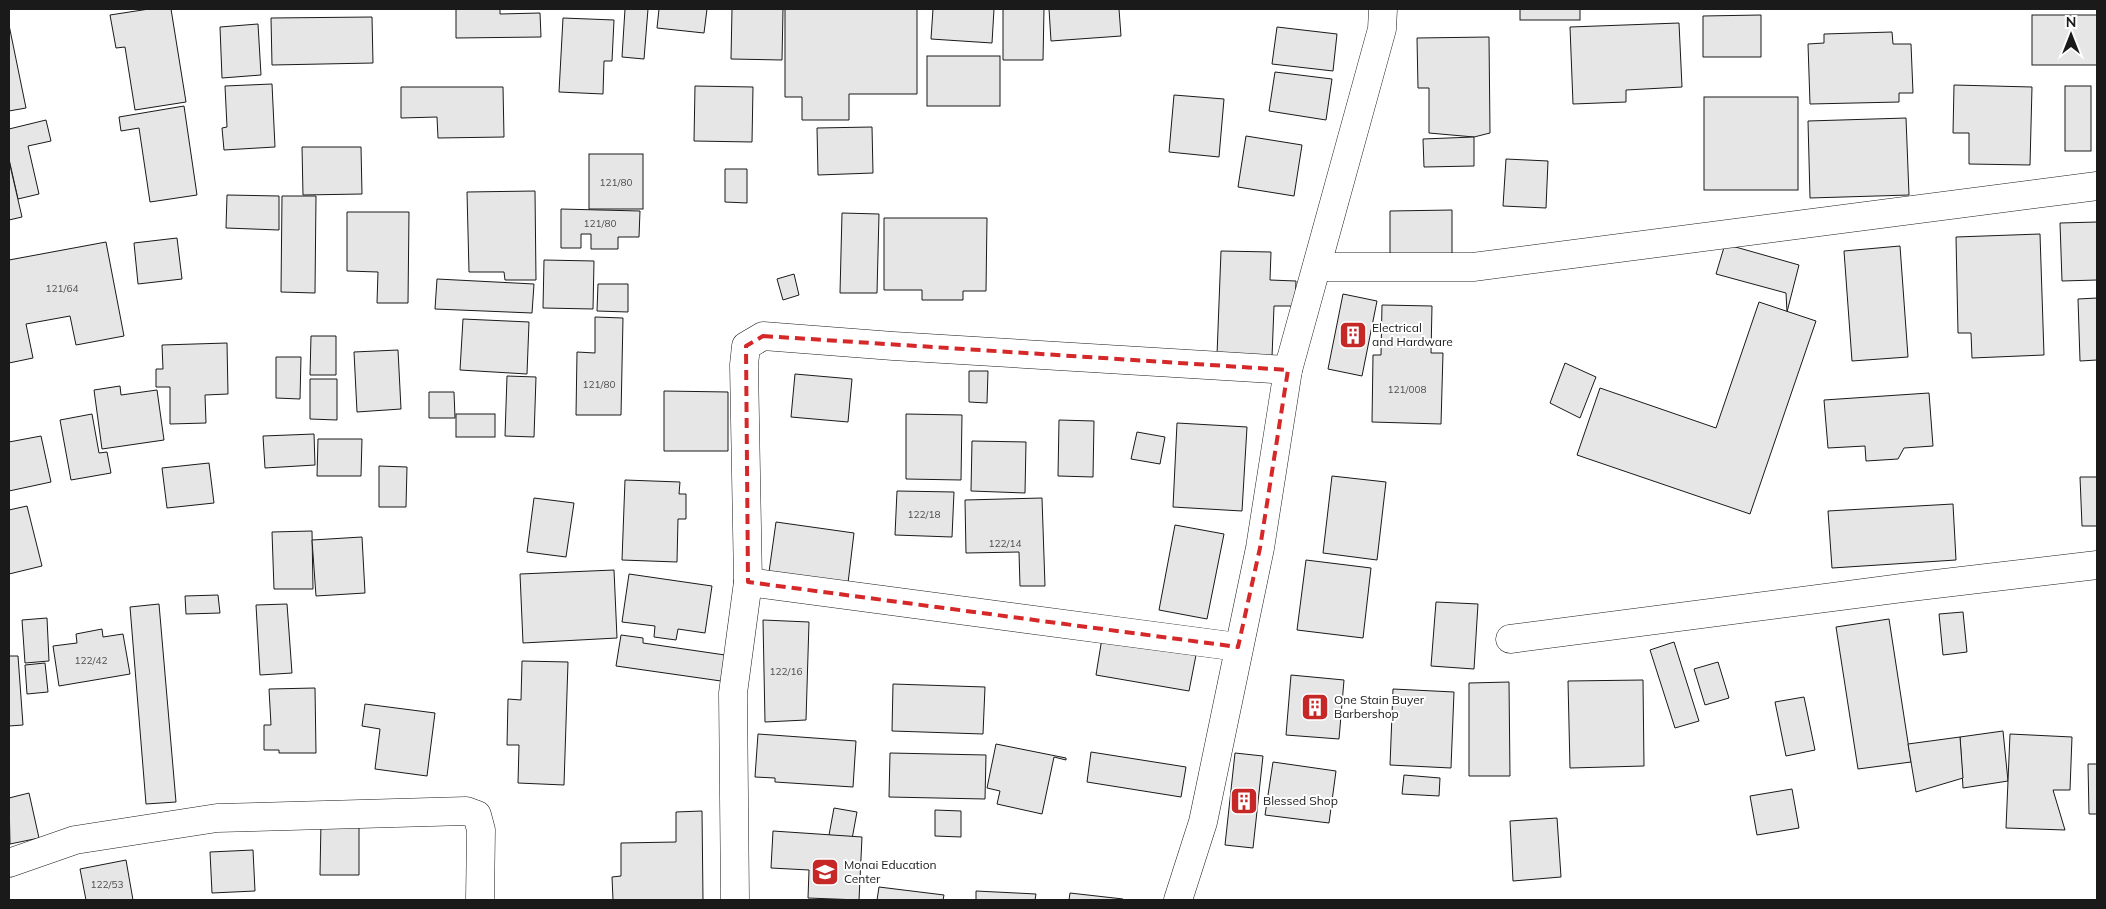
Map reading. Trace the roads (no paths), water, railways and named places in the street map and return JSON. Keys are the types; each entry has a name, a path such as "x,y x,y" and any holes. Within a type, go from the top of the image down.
{"street":[{"path":"1178,900 1203,822 1260,548 1288,370 1379,38 1383,9"},
{"path":"1316,267 1473,267 2097,186"},
{"path":"735,900 733,693 748,582 744,365 746,346 763,336 893,346 1288,370"},
{"path":"1510,639 1902,588 2097,565"},
{"path":"748,582 1238,647"},
{"path":"9,863 75,840 217,818 466,811 477,816 481,830 480,900"}],"place":[{"name":"Electrical and Hardware","path":"1353,335"},
{"name":"One Stain Buyer Barbershop","path":"1315,707"},
{"name":"Blessed Shop","path":"1244,801"},
{"name":"Monai Education Center","path":"825,872"}]}
